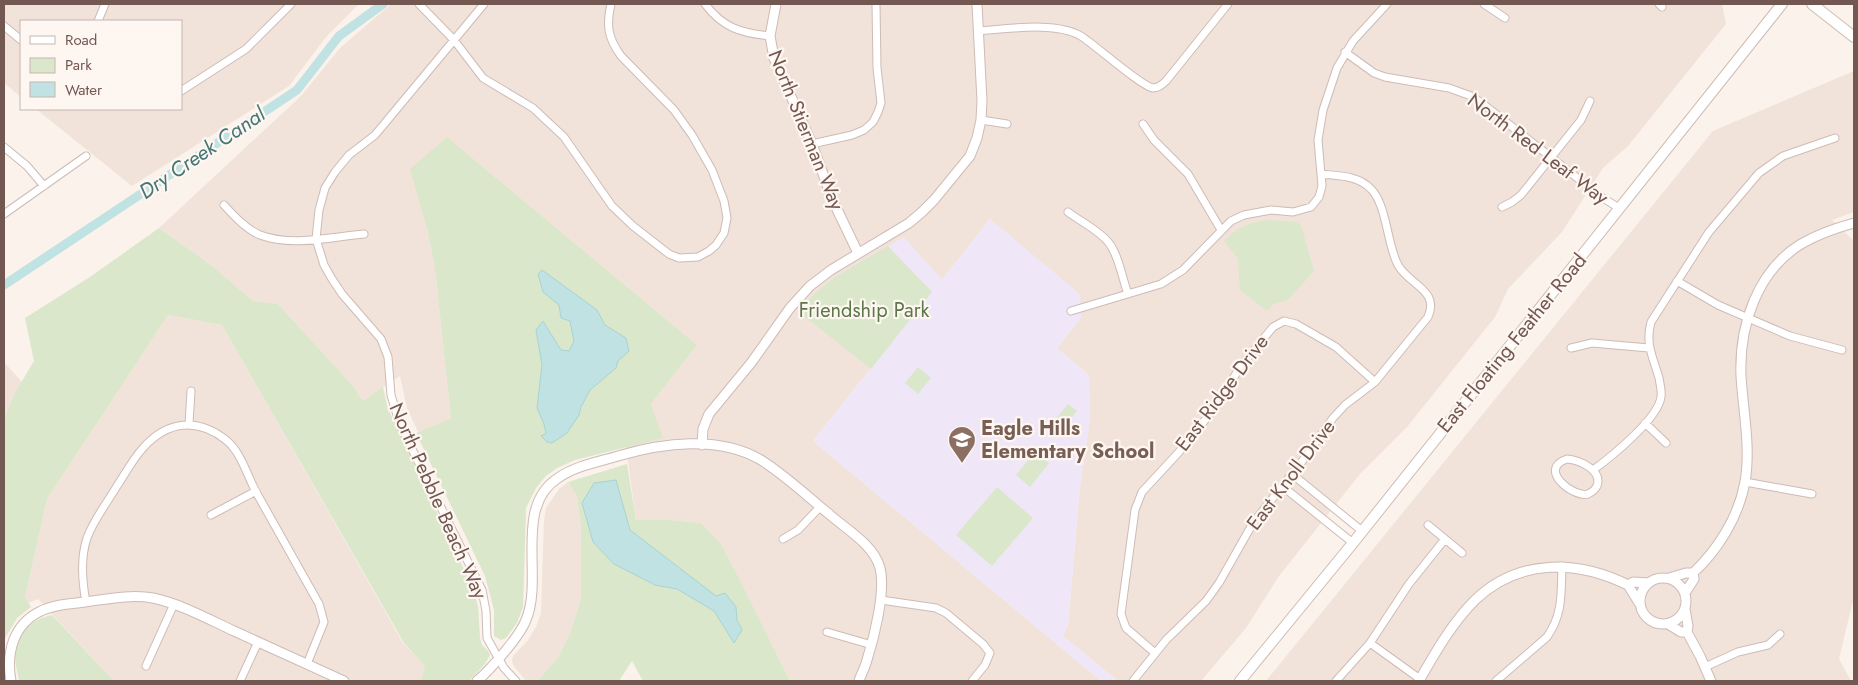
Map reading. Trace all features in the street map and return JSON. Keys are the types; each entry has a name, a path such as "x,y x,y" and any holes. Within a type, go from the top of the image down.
{"main road":[{"name":"East Floating Feather Road","path":"1240,681 1353,543 1782,4"},
{"path":"1812,4 1854,37"}],"street":[{"path":"98,20 105,4"},
{"path":"182,90 246,49 291,4"},
{"path":"419,4 454,40 484,78 533,108 564,137 612,206 633,226 669,254 679,258 698,256 716,245 724,233 727,218 724,201 712,170 692,135 674,110 615,48 610,36 608,21 611,4"},
{"name":"North Pebble Beach Way","path":"484,4 375,135 349,155 335,172 325,188 316,239 324,265 332,279 342,294 381,339 388,357 391,395 400,425 482,590 486,611 487,638 504,668 516,681"},
{"path":"705,4 724,24 751,34 770,36"},
{"name":"North Stierman Way","path":"776,4 770,36 774,58 812,144 833,201 858,252"},
{"path":"812,144 852,135 864,130 873,122 878,112 881,103 877,68 876,4"},
{"path":"702,444 703,429 709,414 751,363 790,308 810,286 858,252 909,223 934,200 970,156 981,120 982,101 977,4"},
{"path":"978,31 1052,28 1070,31 1102,51 1143,84 1154,88 1166,81 1228,4"},
{"path":"1071,311 1156,286 1172,278 1190,263 1231,221 1244,215 1260,211 1301,211 1311,207 1319,196 1322,186 1318,140 1323,110 1337,68 1353,41 1387,4"},
{"path":"1484,4 1505,18"},
{"path":"4,26 20,39"},
{"name":"North Red Leaf Way","path":"1346,52 1374,73 1385,77 1449,88 1471,96 1603,198 1620,208"},
{"path":"1502,207 1521,195 1552,158 1582,120 1590,101"},
{"path":"981,120 1007,124"},
{"path":"1143,124 1154,140 1188,174 1221,230"},
{"path":"1593,470 1612,456 1654,414 1661,398 1660,381 1649,348 1650,322 1708,232 1759,173 1783,156 1835,138"},
{"path":"4,147 34,173 44,186"},
{"path":"4,214 86,156"},
{"name":"East Knoll Drive","path":"1133,681 1155,653 1210,595 1231,563 1253,523 1333,418 1375,382 1428,317 1432,304 1426,292 1407,276 1397,263 1379,201 1373,190 1353,178 1321,174"},
{"path":"224,205 238,220 259,234 287,241 364,234"},
{"path":"1068,212 1100,235 1109,244 1128,294"},
{"path":"1669,578 1693,573 1707,560 1728,527 1738,506 1745,482 1747,452 1741,357 1748,318 1759,290 1777,264 1801,244 1828,231 1854,223"},
{"path":"1677,281 1718,305 1790,336 1842,350"},
{"name":"East Ridge Drive","path":"1155,653 1126,628 1121,614 1135,510 1142,492 1179,452 1218,404 1240,367 1272,327 1284,321 1296,324 1336,347 1375,382"},
{"path":"1571,348 1592,343 1649,348"},
{"path":"189,424 190,391"},
{"path":"1646,423 1666,443"},
{"path":"86,602 82,567 87,539 98,516 141,450 155,436 171,427 189,424 203,426 228,442 237,453 319,604 324,622 307,664"},
{"path":"477,681 516,636 526,620 531,598 533,521 536,505 545,489 556,478 572,470 630,452 654,447 702,444 741,451 760,460 778,472 875,555 880,568 881,600 872,645 859,681"},
{"path":"1567,459 1574,460 1593,470 1598,479 1597,486 1593,492 1586,495 1580,494 1562,483 1555,474 1557,466 1561,461 1567,459"},
{"path":"1292,474 1362,531"},
{"path":"1745,482 1812,494"},
{"path":"1282,486 1353,543"},
{"path":"211,515 256,491"},
{"path":"783,539 798,530 820,507"},
{"path":"1428,526 1462,553"},
{"path":"1336,681 1370,643 1404,591 1445,539"},
{"path":"1370,643 1420,680 1444,639 1462,614 1484,592 1503,581 1527,571 1562,566 1600,573 1628,585 1642,611 1652,622 1668,624 1675,621 1685,609"},
{"path":"1496,681 1547,637 1553,628 1561,606 1562,566"},
{"path":"1685,593 1694,579 1693,573"},
{"path":"1628,585 1633,582 1648,583 1662,577 1676,581 1685,593 1687,601 1685,609 1688,626 1687,632 1706,667 1711,681"},
{"path":"1639,603 1640,596 1648,583"},
{"path":"10,681 6,652 16,633 32,616 41,610 54,607 119,597 152,598 174,604 344,681"},
{"path":"881,600 936,608 946,613 988,648 990,653 989,659 972,681"},
{"path":"146,666 174,604"},
{"path":"1668,624 1681,632 1687,632"},
{"path":"827,632 872,645"},
{"path":"1706,667 1738,652 1768,645 1780,634"},
{"path":"240,681 258,642"}],"shaded area":[{"path":"4,4 359,4 326,37 289,86 132,186 37,110 182,110 182,20 20,20 20,96 4,83"},
{"path":"391,4 1722,4 1726,24 1628,146 1603,168 1562,232 1508,289 1495,317 1407,427 1360,474 1279,576 1246,628 1201,681 1118,681 1063,636 1068,625 1080,487 1090,418 1089,375 1057,348 1081,318 990,219 942,280 904,238 889,247 932,292 813,441 1101,681 790,681 721,544 701,523 671,520 636,520 626,446 662,437 651,404 697,345 447,137 427,228 435,269 451,418 418,432 407,408 400,376 363,401 353,386 278,304 253,301 211,265 159,228 301,96 340,48"},
{"path":"1854,71 1854,212 1832,220 1854,241 1854,596 1839,659 1851,681 1266,681 1713,131"},
{"name":"Eagle Hills Elementary School","path":"990,219 1080,294 1081,318 1057,348 1089,375 1090,418 1080,487 1068,625 1063,636 1118,681 1101,681 813,441 932,292 888,246 904,237 942,280"},
{"path":"168,315 222,325 403,643 426,666 421,681 114,681 38,599 29,603 25,597 47,499"},
{"path":"4,362 22,382 4,420"},
{"path":"568,482 577,496 581,529 581,598 571,631 558,658 537,681 526,681 513,665 513,656 528,640 536,627 541,613 546,508 559,489"}],"green space":[{"path":"447,137 697,345 651,404 663,438 575,460 557,468 546,476 536,488 526,508 523,607 517,623 506,638 501,640 494,636 494,610 485,576 416,433 451,418 435,269 427,228 410,169"},
{"path":"1270,220 1296,222 1301,225 1314,271 1288,300 1273,304 1267,311 1240,290 1238,259 1224,241 1234,232 1245,226"},
{"path":"159,228 211,265 253,301 278,304 353,386 363,401 383,387 387,406 472,586 478,606 480,638 482,645 490,655 485,664 469,681 421,681 425,666 404,643 222,325 168,315 47,499 25,597 31,607 17,618 4,640 4,420 15,393 34,361 25,318 90,277"},
{"name":"Friendship Park","path":"888,246 932,292 871,369 799,312 817,291 852,267"},
{"path":"918,367 931,378 918,394 905,383"},
{"path":"1068,404 1077,411 1062,429 1054,421"},
{"path":"1035,452 1049,463 1030,487 1016,475"},
{"path":"627,464 636,520 671,520 701,523 721,544 790,681 643,681 632,661 619,681 537,681 558,658 571,631 581,598 581,529 577,496 568,482"},
{"path":"997,487 1033,518 992,566 956,535"},
{"path":"52,615 114,681 19,681 15,663 15,649 21,635 31,624"}],"water":[{"path":"542,270 597,310 605,325 626,338 629,351 618,361 616,368 590,390 579,415 567,433 552,443 547,442 541,436 546,433 537,408 542,365 536,330 543,321 561,350 569,351 574,341 570,321 561,318 559,305 543,292 538,274"},
{"path":"616,480 630,530 716,596 725,593 736,607 737,620 742,630 734,643 714,611 677,589 655,585 614,564 593,542 582,503 594,483"}],"waterway":[{"name":"Dry Creek Canal","path":"4,285 297,90 339,36 383,4"}],"place":[{"name":"Eagle Hills Elementary School","path":"962,464"}]}
